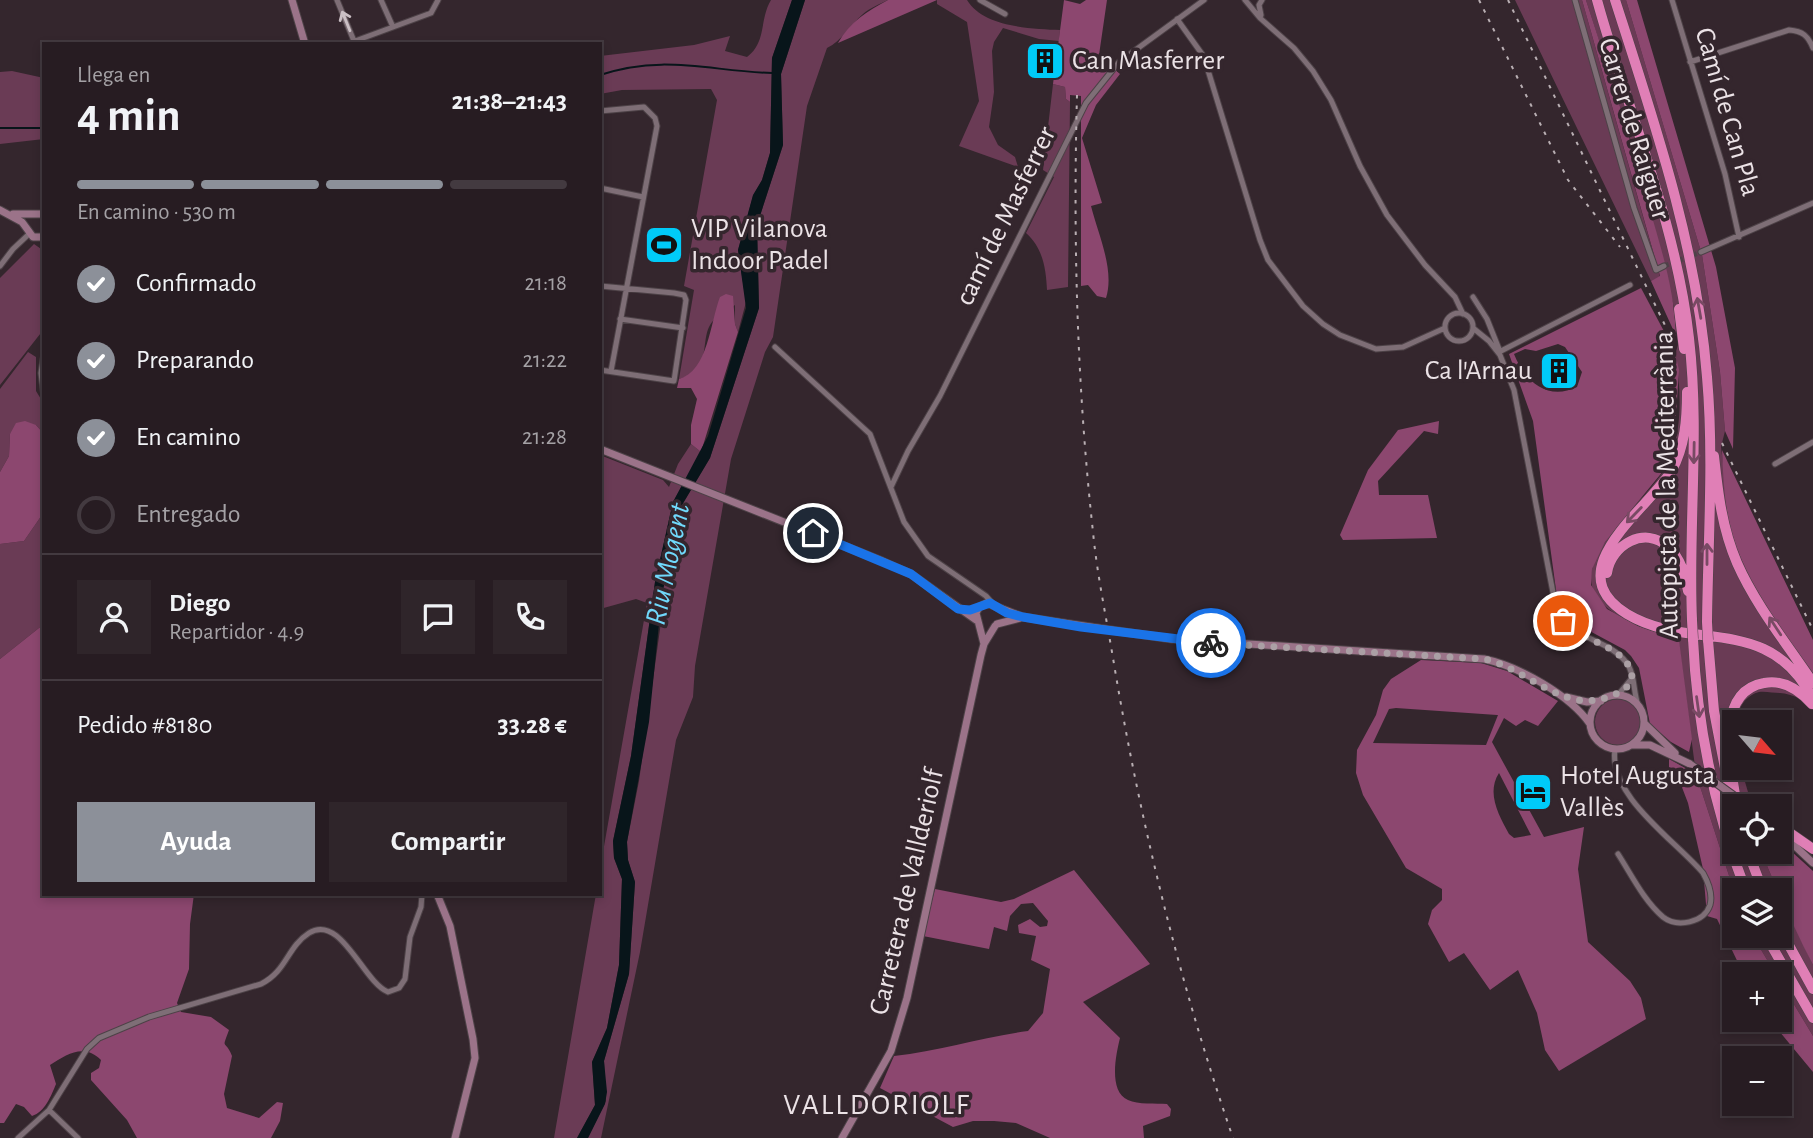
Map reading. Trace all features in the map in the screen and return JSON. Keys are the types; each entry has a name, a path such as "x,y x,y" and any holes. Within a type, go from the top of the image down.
{"highway":[{"name":"Autopista de la Mediterrània","path":"1597,0 1670,240 1687,318 1692,359 1692,620 1697,698 1708,769 1725,835 1741,878"},
{"name":"Autopista de la Mediterrània","path":"1615,0 1679,210 1701,322 1710,411 1708,640 1718,735 1732,794"},
{"path":"1670,240 1686,360 1687,411 1684,435 1670,474 1622,527 1607,551 1602,570 1604,588 1617,607 1640,621 1667,628 1729,636 1770,653 1791,669 1813,702"},
{"path":"1710,411 1720,509 1732,549 1755,597 1813,685"},
{"path":"1692,605 1679,560 1663,543 1639,538 1626,543 1614,555 1607,570 1609,585 1617,598 1627,606 1659,620 1730,631 1755,638 1793,663 1813,685"},
{"path":"1733,794 1728,747 1731,716 1736,704 1752,687 1770,682 1783,684 1813,702"},
{"path":"1792,834 1813,849"},
{"path":"1773,948 1813,1018"},
{"path":"1790,948 1813,989"}],"main road":[{"path":"292,0 304,42"},
{"path":"0,210 42,214"},
{"path":"9,213 37,238 42,237"},
{"path":"28,231 31,215"},
{"path":"602,450 902,570 988,628 1023,617"},
{"path":"978,622 976,613 980,606"},
{"path":"958,609 995,606 1023,617 1172,639 1484,659 1513,668 1562,696 1590,724 1596,739 1615,749 1631,745 1650,745 1690,764"},
{"path":"995,606 1000,616 996,625"},
{"name":"Carretera de Vallderiolf","path":"978,622 984,644"},
{"name":"Carretera de Vallderiolf","path":"842,1138 891,1051 906,998 984,644 996,625"},
{"path":"1562,696 1587,702 1601,701 1618,695 1627,696 1638,705 1644,723 1659,740 1731,794"},
{"path":"1590,724 1592,712 1601,701"},
{"path":"1631,745 1640,736 1644,723"},
{"path":"1792,843 1813,863"},
{"path":"438,896 450,926 475,1058 455,1138"}],"street":[{"path":"337,0 354,41 431,13 438,0"},
{"path":"381,0 393,27"},
{"path":"980,0 1005,14"},
{"name":"camí de Masferrer","path":"891,487 940,396 1086,103 1119,62 1204,0"},
{"path":"1245,0 1261,0 1259,12 1269,26"},
{"path":"1245,0 1294,48 1313,71 1335,109 1360,166 1387,215 1425,265 1450,292 1473,328 1498,352"},
{"name":"Carrer de Raiguer","path":"1575,0 1634,208 1656,270 1664,266"},
{"name":"Camí de Can Pla","path":"1672,0 1725,174 1739,237"},
{"path":"1177,19 1202,54 1260,240 1268,260 1290,291 1322,324 1370,348 1390,350 1445,328"},
{"path":"1690,62 1789,30 1803,33 1809,38 1813,48"},
{"path":"602,111 644,107 655,118 657,126 611,371"},
{"path":"602,188 643,197"},
{"path":"1701,252 1813,203"},
{"path":"0,266 28,231"},
{"path":"1498,352 1630,285"},
{"path":"602,286 684,295 687,300 674,381 602,370"},
{"path":"1448,337 1445,328 1454,306 1450,292"},
{"path":"1473,297 1482,309 1514,390 1554,604 1572,630 1625,659 1630,668 1638,705"},
{"path":"1470,320 1482,309"},
{"path":"1447,320 1454,314 1463,314"},
{"path":"620,319 683,328"},
{"path":"1465,339 1473,328"},
{"path":"1429,336 1443,334 1456,341 1476,338 1498,352"},
{"path":"775,347 870,434 904,522 928,556 979,591 995,606"},
{"path":"1774,464 1813,442"},
{"path":"979,591 980,606"},
{"path":"1618,695 1632,678"},
{"path":"1615,749 1618,780 1632,800 1703,873 1709,886 1709,907 1698,918 1687,922 1665,919 1654,908 1618,854"},
{"path":"18,1138 49,1110 87,1049 99,1038 149,1017 261,984 275,977 302,938 312,931 324,929 334,934 349,948 378,988 388,992 399,988 405,979 410,937 421,907 422,896"},
{"path":"49,1110 78,1138"}],"shaded area":[{"path":"771,0 792,0 772,58 770,153 762,180 753,196 738,250 746,302 738,332 735,305 715,319 709,328 702,360 697,368 679,379 694,290 684,286 717,100 711,89 622,90 602,94 602,56 694,45 730,36 725,51 747,57 758,45"},
{"path":"805,0 888,0 863,14 827,48 807,106 773,337 765,352 731,459 695,666 693,697 676,740 640,952 601,1138 588,1138 606,1101 604,1061 629,974 635,882 628,860 627,842 639,781 661,622 662,594 682,505 710,458 759,308 757,225 783,145 781,74"},
{"path":"888,0 937,0 838,43 860,18"},
{"path":"937,0 967,0 984,16 1009,25 1060,30 1059,41 1039,39 1003,28 994,42 994,92 989,127 998,145 1015,157 1018,167 959,146 979,101 967,22 937,4"},
{"path":"1064,0 1080,4 1086,0 1107,0 1099,55 1120,74 1096,105 1082,138 1102,203 1091,206 1107,264 1106,298 1097,296 1088,285 1081,286 1081,96 1070,95 1070,102 1066,99 1065,87 1053,84"},
{"path":"1515,0 1582,0 1660,277 1651,281"},
{"path":"1582,0 1586,0 1603,52 1659,241 1670,288 1676,336 1651,281 1660,276"},
{"path":"1586,0 1626,0 1702,255 1720,372 1725,431 1721,447 1730,523 1739,552 1759,592 1813,673 1813,710 1803,700 1794,696 1759,692 1749,697 1739,710 1722,710 1722,780 1744,780 1749,794 1722,794 1722,854 1696,774 1678,637 1647,629 1618,615 1598,599 1591,581 1594,561 1605,542 1667,466 1678,428 1680,404 1676,315 1630,138"},
{"path":"1626,0 1637,0 1716,267 1735,368 1733,449 1725,431 1720,372 1702,255"},
{"path":"12,71 42,78 42,139 0,144 0,72"},
{"path":"1053,84 1065,87 1066,99 1070,102 1068,287 1047,290 1042,259 1036,245 1026,233 1054,177 1043,170"},
{"path":"34,244 42,250 42,332 0,385 0,278"},
{"path":"1641,288 1675,352 1679,370 1674,445 1664,470 1605,542 1592,569 1591,585 1607,609 1638,626 1679,640 1692,739 1689,752 1671,742 1650,724 1639,668 1631,656 1584,628 1557,597 1533,421 1509,354","holes":["1558,344 1565,347 1582,372 1577,387 1566,391 1556,392 1539,386 1524,373 1514,354 1525,349 1536,351"]},
{"path":"726,294 733,296 738,332 701,452 691,444 691,425 697,399 691,388 677,388 679,379 689,374 702,356 720,297"},
{"path":"28,352 36,357 36,391 42,401 42,432 36,425 10,434 9,456 0,472 0,389"},
{"path":"25,421 36,425 42,432 42,515 24,541 0,544 0,472 9,456 10,434 16,423"},
{"path":"1439,421 1438,434 1424,431 1378,481 1379,495 1428,495 1437,538 1343,540 1340,535 1368,470 1398,430"},
{"path":"691,444 701,452 673,502 655,582 631,756 613,841 614,858 622,879 619,965 607,1028 592,1062 595,1105 577,1138 554,1138 596,896 602,896 602,858 647,603 636,599 602,608 602,456 663,480 669,487 678,464"},
{"path":"1722,450 1813,640 1813,673 1752,582 1743,562 1727,512"},
{"path":"42,515 42,626 0,659 0,544 24,541"},
{"path":"42,626 42,896 194,896 189,969 177,1003 181,1012 211,1017 229,1030 225,1043 232,1056 224,1094 227,1108 259,1118 277,1102 283,1103 280,1121 271,1138 137,1138 127,1120 91,1080 91,1073 99,1068 101,1060 82,1051 69,1054 50,1065 56,1084 41,1111 32,1116 24,1107 16,1104 4,1123 0,1123 0,659"},
{"path":"1421,660 1481,663 1507,671 1558,701 1538,726 1525,720 1516,726 1504,718 1492,742 1544,837 1584,827 1578,869 1588,942 1630,981 1641,998 1646,1019 1559,1071 1545,1050 1537,1013 1518,970 1490,990 1464,953 1449,962 1428,924 1432,910 1442,900 1442,889 1406,868 1363,795 1356,773 1357,750 1376,715 1383,690 1391,679","holes":["1389,709 1497,715 1498,715 1486,745 1373,743","1499,773 1531,835 1514,838 1505,827 1494,796 1495,781"]},
{"path":"1618,699 1634,706 1641,722 1634,738 1618,745 1602,738 1595,722 1602,706"},
{"path":"1669,759 1696,774 1722,854 1722,864 1725,864 1730,878 1722,878 1722,929 1717,919 1707,916 1703,869 1688,803 1678,777 1669,768"},
{"path":"1792,852 1813,871 1813,965 1792,922 1792,878 1773,878 1766,864 1792,864"},
{"path":"1725,864 1766,864 1772,878 1730,878"},
{"path":"1074,870 1150,964 1083,1002 1120,1038 1115,1072 1122,1095 1137,1103 1167,1104 1171,1109 1170,1116 1143,1126 1144,1138 1050,1138 1016,1123 973,1121 953,1127 880,1088 894,1056 1028,1031 1043,1013 1050,969 1031,960 1036,936 1019,933 1018,925 1030,919 1040,927 1047,926 1048,921 1033,903 1021,904 1010,916 1007,931 994,927 989,949 923,936 935,889 1001,902 1014,899"},
{"path":"1792,920 1813,965 1813,1036 1792,1001 1792,962 1768,962 1760,948 1792,948"},
{"path":"1731,948 1760,948 1768,962 1738,962"},
{"path":"1792,1001 1813,1036 1813,1072 1780,1032 1792,1032"}],"water":[{"name":"Riu Mogent","path":"792,0 805,0 781,74 783,145 757,225 759,308 710,458 682,505 662,594 649,722 627,842 628,860 635,882 629,974 604,1061 607,1092 605,1104 588,1138 577,1138 595,1105 592,1062 607,1028 619,965 622,879 614,858 613,841 631,756 655,582 673,502 708,436 746,308 738,250 753,195 762,180 770,153 772,58"}],"waterway":[{"path":"602,74 623,69 665,65 772,73"},
{"path":"0,128 42,128"}],"tunnel":[{"path":"1664,266 1701,252"}],"railway":[{"path":"1479,0 1568,180 1620,247"},
{"path":"1508,0 1675,346"},
{"path":"1077,95 1078,314 1083,423 1097,564 1124,719 1163,901 1195,1020 1233,1138"},
{"path":"1722,443 1813,630"}],"way so far":[{"path":"1211,643 1484,659 1506,665 1562,696 1577,701 1601,701 1606,697 1618,695 1630,684 1632,678 1625,659 1579,635 1563,621"}],"place":[{"name":"Can Masferrer","path":"1045,61"},
{"name":"VIP Vilanova Indoor Padel","path":"664,245"},
{"name":"Ca l'Arnau","path":"1559,371"},
{"name":"Hotel Augusta Vallès","path":"1533,792"}],"district":[{"name":"VALLDORIOLF","path":"877,1105"}],"route":[{"path":"813,533 911,574 958,609 970,610 990,603 1007,613 1023,617 1211,643"}]}
